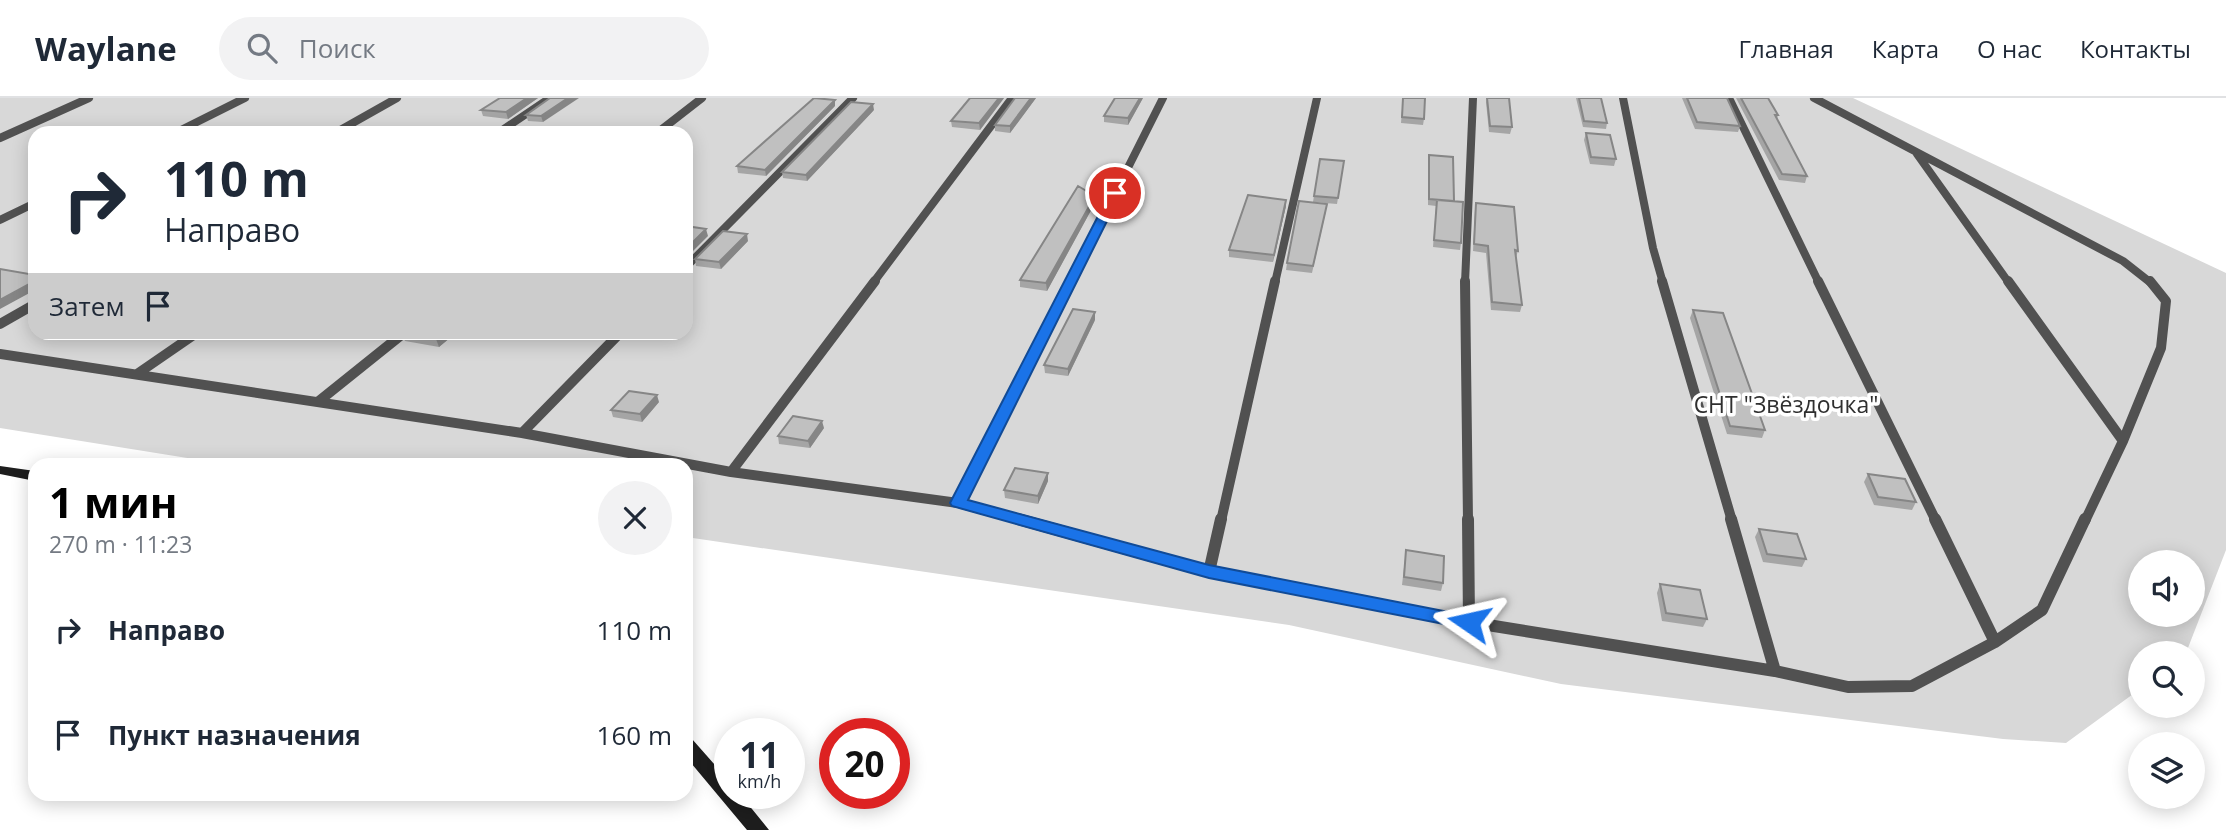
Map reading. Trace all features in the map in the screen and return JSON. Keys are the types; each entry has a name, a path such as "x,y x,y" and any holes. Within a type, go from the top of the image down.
{"street":[{"path":"0,470 28,476"},
{"path":"693,752 759,830"}],"lane":[{"path":"0,138 89,98"},
{"path":"189,126 245,98"},
{"path":"347,126 397,98"},
{"path":"508,126 550,98"},
{"path":"666,126 702,98"},
{"path":"693,260 853,98"},
{"path":"731,472 1012,98"},
{"path":"958,503 1163,98"},
{"path":"1209,572 1317,98"},
{"path":"1469,622 1465,270 1473,98"},
{"path":"1623,98 1653,248 1775,671"},
{"path":"1728,98 1995,642"},
{"path":"693,465 958,503 1209,572 1469,622 1775,671 1848,687 1912,686 1995,642 2042,610 2123,441 2161,348 2165,300 2150,281 2123,261 1814,98"},
{"path":"1917,154 2123,441"},
{"path":"0,220 28,206"},
{"path":"0,324 28,308"},
{"path":"136,374 186,340"},
{"path":"319,401 395,340"},
{"path":"522,433 613,340"},
{"path":"0,354 522,433 656,458"}],"green space":[{"name":"СНТ \"Звёздочка\"","path":"0,98 1853,98 2226,273 2226,550 2205,604 2205,550 2128,550 2128,627 2196,627 2191,641 2128,641 2128,698 2066,743 2003,739 1561,684 1289,625 693,538 693,458 187,458 0,428"}],"building":[{"path":"500,98 527,98 506,112 481,110"},
{"path":"550,98 568,98 541,116 526,115"},
{"path":"814,98 835,100 765,170 737,166"},
{"path":"970,98 999,98 979,123 951,121"},
{"path":"1015,98 1031,98 1010,126 995,125"},
{"path":"1115,98 1140,98 1128,118 1104,116"},
{"path":"1403,98 1425,98 1424,119 1402,117"},
{"path":"1487,98 1509,98 1512,127 1490,126"},
{"path":"1579,98 1601,98 1607,123 1584,121"},
{"path":"1687,98 1727,98 1740,126 1697,122"},
{"path":"1741,98 1768,98 1807,176 1782,174"},
{"path":"851,102 873,104 806,175 782,172"},
{"path":"1586,133 1610,135 1616,159 1591,157"},
{"path":"1429,155 1453,157 1454,201 1429,199"},
{"path":"1320,159 1344,161 1338,198 1314,196"},
{"path":"1078,186 1095,196 1046,283 1020,280"},
{"path":"1248,195 1286,200 1274,255 1229,250"},
{"path":"1437,200 1463,202 1461,243 1434,240"},
{"path":"1299,201 1327,204 1313,266 1287,263"},
{"path":"1476,203 1514,207 1518,251 1515,250 1522,305 1492,302 1488,246 1474,244"},
{"path":"693,227 706,229 693,242"},
{"path":"723,231 747,234 719,262 695,259"},
{"path":"0,269 28,274 28,285 0,300"},
{"path":"1073,309 1095,312 1068,369 1044,365"},
{"path":"1693,310 1723,313 1765,430 1730,426"},
{"path":"629,391 657,395 640,414 611,410"},
{"path":"793,416 822,421 808,441 778,436"},
{"path":"1015,468 1048,473 1038,496 1004,490"},
{"path":"1868,474 1905,479 1916,502 1878,497"},
{"path":"1759,529 1797,534 1806,559 1767,554"},
{"path":"1406,550 1444,556 1443,583 1404,577"},
{"path":"1660,584 1700,590 1707,619 1666,613"}],"route":[{"path":"1115,193 958,503 1209,572 1469,622"}]}
